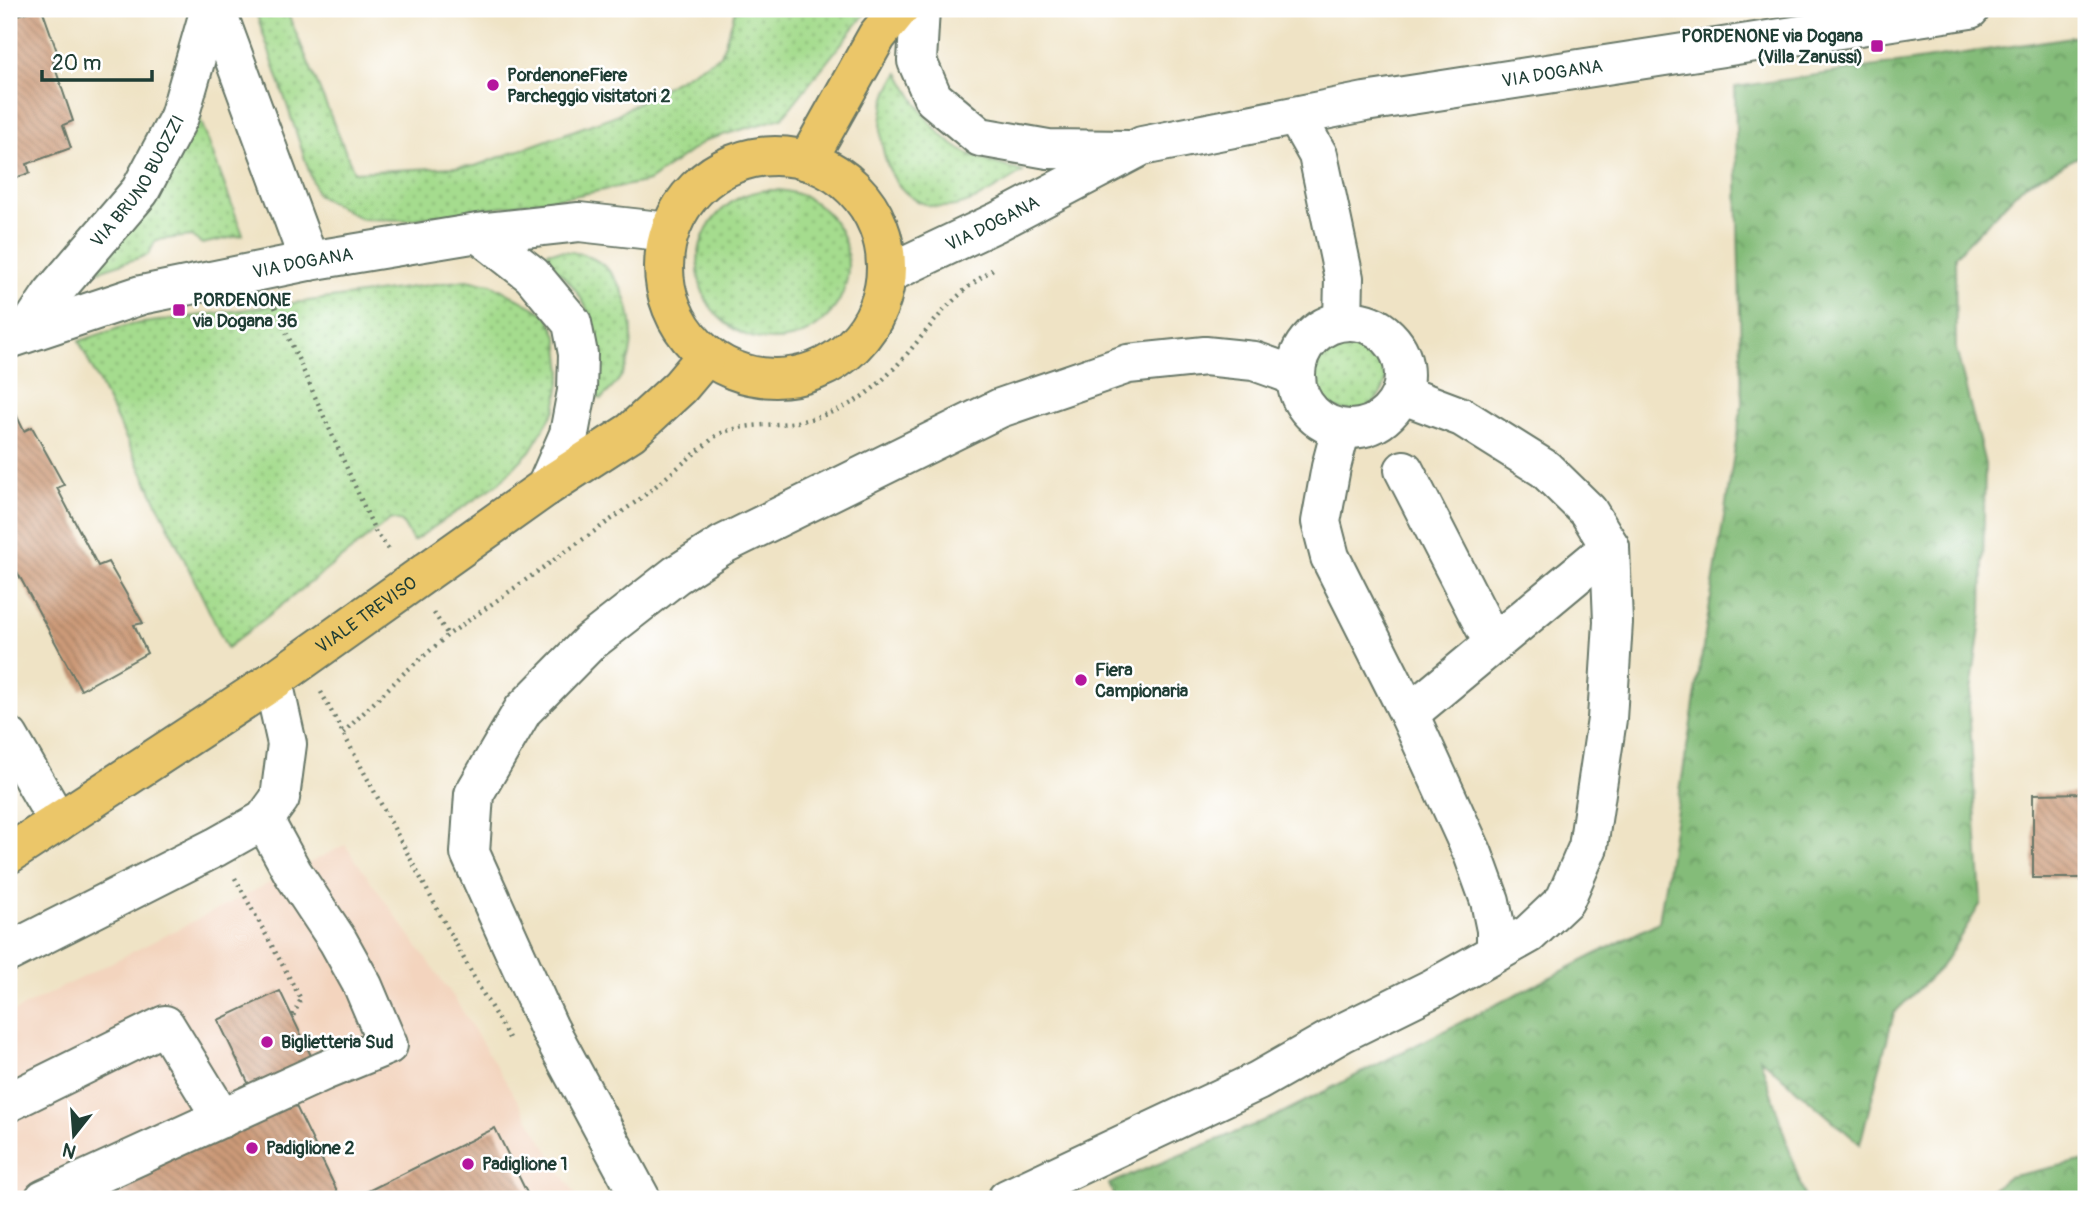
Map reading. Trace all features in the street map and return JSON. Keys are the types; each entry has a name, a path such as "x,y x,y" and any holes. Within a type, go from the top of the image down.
{"main road":[{"path":"807,161 877,36 900,9"},
{"path":"773,156 807,161 841,177 867,203 883,237 887,274 880,307 862,337 837,360 806,374 771,379 737,372 707,355 683,330 668,299 664,265 669,232 685,202 709,177 739,162 773,156"},
{"name":"VIALE TREVISO","path":"9,854 304,660 546,487 631,432 680,387 707,355"}],"street":[{"name":"VIA BRUNO BUOZZI","path":"18,335 140,191 179,117 210,9"},
{"path":"216,9 309,261"},
{"name":"VIA DOGANA","path":"920,9 917,61 933,98 980,137 1048,149 1135,150"},
{"name":"VIA DOGANA","path":"887,274 973,234 1142,146 1365,102 1970,9"},
{"path":"1296,116 1318,155 1345,278 1343,321"},
{"name":"VIA DOGANA","path":"18,335 141,295 309,261 478,233 579,222 669,232"},
{"path":"478,233 532,275 572,323 578,354 577,391 569,434 546,487"},
{"path":"1343,321 1374,327 1387,336 1397,348 1403,363 1405,378 1401,394 1392,410 1377,422 1360,429 1341,429 1323,422 1309,410 1299,395 1296,376 1298,360 1304,346 1315,334 1343,321"},
{"path":"641,1199 550,1028 470,853 474,794 523,710 589,643 676,575 724,544 1000,408 1128,364 1205,356 1254,361 1296,376"},
{"path":"1007,1199 1258,1081 1342,1033 1433,988 1529,934 1565,900 1588,847 1607,719 1613,622 1610,547 1588,510 1545,469 1462,417 1401,394"},
{"path":"1341,429 1321,522 1330,557 1409,714 1473,854 1490,901 1496,930 1496,951"},
{"path":"1404,470 1493,643"},
{"path":"1409,714 1610,547"},
{"path":"9,953 264,820 280,798 287,744 273,681"},
{"path":"9,737 58,822"},
{"path":"44,1199 324,1071 388,1045 363,986 338,941 293,873 264,820"},
{"path":"9,1102 165,1025 222,1118"}],"path":[{"path":"343,733 403,674 448,635 640,499 717,435 732,428 756,424 802,421 849,404 869,391 911,349 949,305 1003,262"},
{"path":"260,271 375,531 413,581 448,635"},
{"path":"304,660 512,1044"},
{"path":"216,847 246,896 301,999 293,1016"}],"shaded area":[{"path":"345,845 455,999 578,1199 9,1199 9,1014"}],"green space":[{"path":"255,9 286,9 354,172 475,166 614,116 721,55 736,9 869,9 782,118 706,140 649,181 573,196 408,220 362,219 317,195"},
{"path":"2086,35 2086,153 2025,184 1955,256 1956,349 1985,464 1982,614 1969,705 1981,903 1942,966 1894,1013 1860,1144 1760,1058 1805,1199 1115,1199 1109,1184 1276,1116 1659,922 1742,404 1735,87"},
{"path":"899,73 920,109 948,140 971,155 1023,172 964,204 930,206 911,197 896,181 886,161 881,138 882,115 888,92"},
{"path":"196,108 243,235 202,244 191,236 156,240 148,255 96,272"},
{"path":"773,190 802,196 826,212 842,236 848,265 842,294 826,318 802,334 773,340 744,334 720,318 704,294 698,265 704,236 720,212 744,196"},
{"path":"549,251 578,253 601,263 621,288 627,304 631,321 630,354 620,377 601,399 594,397 598,352 592,323 579,295 543,257"},
{"path":"466,280 491,284 547,315 558,338 562,372 555,410 530,451 499,483 413,541 402,522 391,519 227,648 79,341 128,325"},
{"path":"1350,339 1370,345 1380,355 1386,375 1380,395 1370,405 1350,411 1330,405 1320,395 1314,375 1320,355 1330,345"},
{"path":"2086,1160 2086,1199 1980,1199 2008,1177"}],"building":[{"path":"42,9 60,60 53,62 73,121 63,125 71,148 27,164 30,173 9,180 9,18"},
{"path":"9,400 24,431 32,427 64,485 57,488 98,566 108,562 143,623 134,625 147,653 81,690 9,557"},
{"path":"2086,793 2086,933 2083,933 2081,878 2033,878 2033,794"},
{"name":"Biglietteria Sud","path":"280,991 315,1064 253,1093 218,1020"},
{"name":"Padiglione 2","path":"291,1096 341,1199 84,1199"},
{"name":"Padiglione 1","path":"495,1128 530,1199 352,1199"}],"place":[{"name":"PORDENONE via Dogana (Villa Zanussi)","path":"1877,46"},
{"name":"PordenoneFiere Parcheggio visitatori 2","path":"493,85"},
{"name":"PORDENONE via Dogana 36","path":"179,310"},
{"name":"Fiera Campionaria","path":"1081,680"},
{"name":"Biglietteria Sud","path":"267,1042"},
{"name":"Padiglione 2","path":"252,1148"},
{"name":"Padiglione 1","path":"468,1164"}]}
